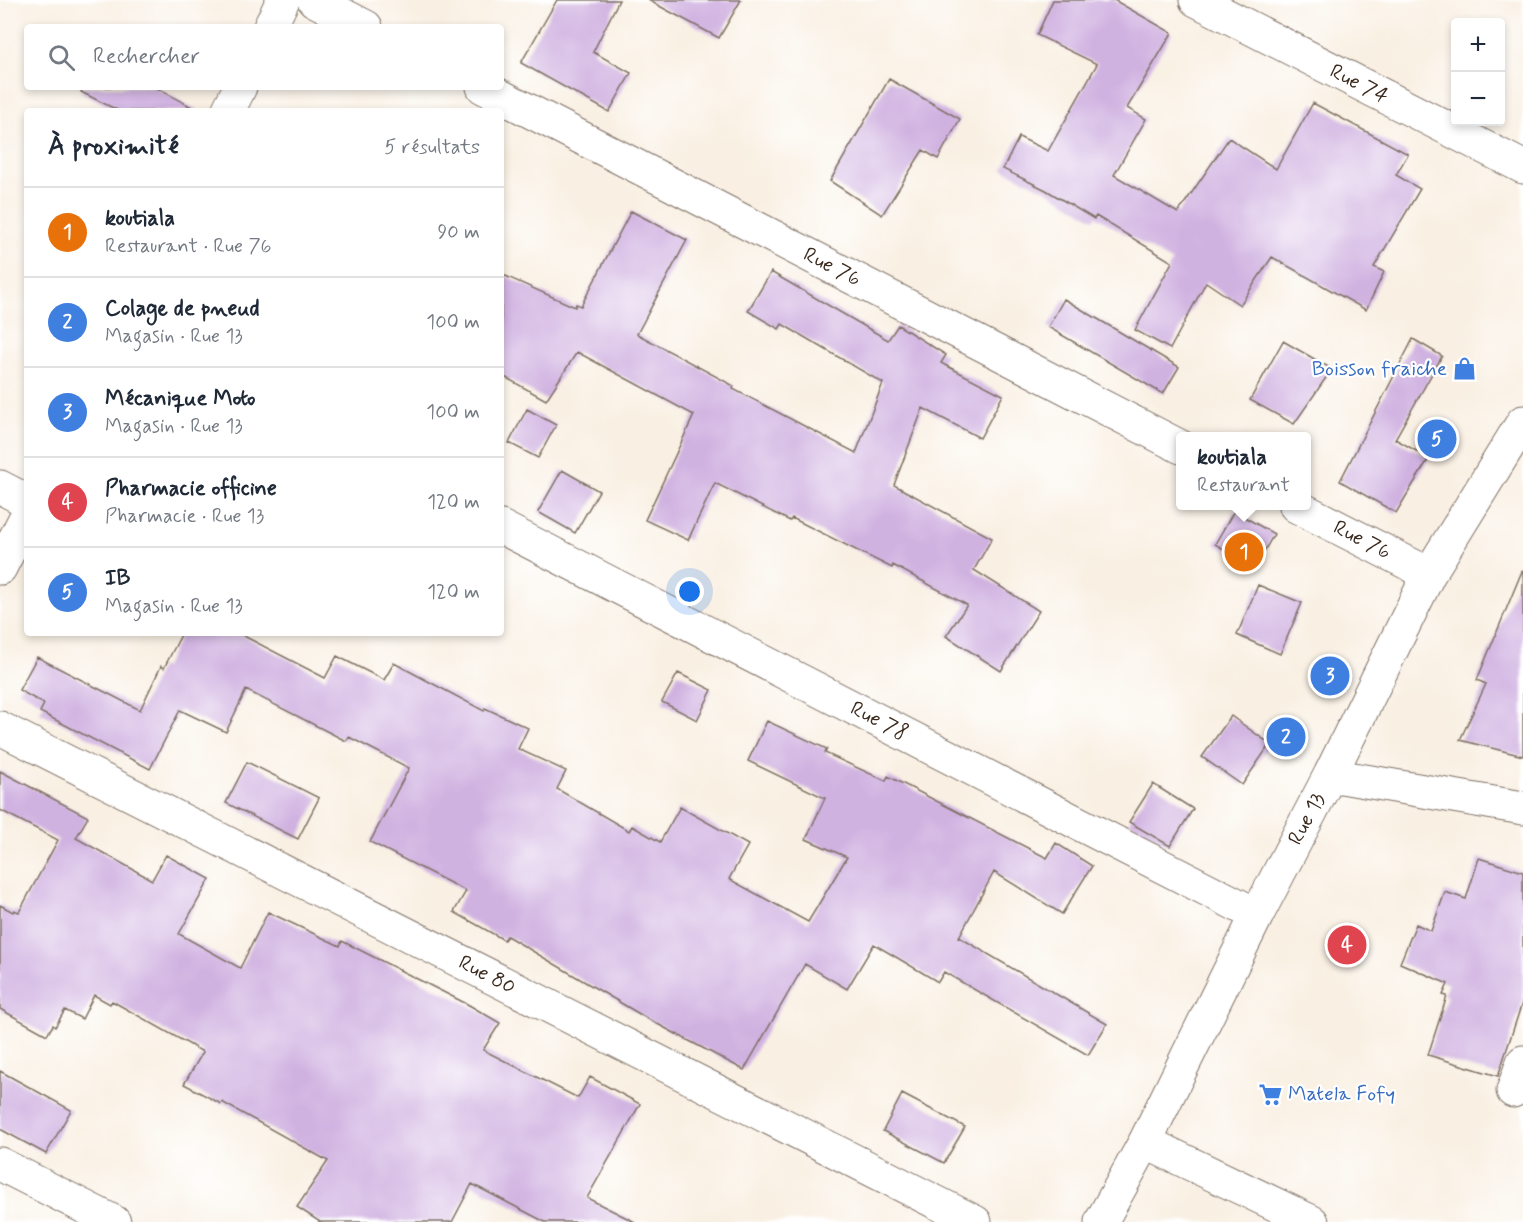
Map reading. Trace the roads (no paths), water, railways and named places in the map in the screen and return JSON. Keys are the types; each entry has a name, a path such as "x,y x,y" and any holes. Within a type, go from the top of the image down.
{"street":[{"path":"272,24 284,0"},
{"path":"314,0 360,24"},
{"name":"Rue 74","path":"1196,0 1523,167"},
{"path":"230,108 238,90"},
{"name":"Rue 76","path":"489,90 1176,444"},
{"name":"Rue 13","path":"1101,1222 1145,1142 1429,574 1523,422"},
{"path":"0,487 24,499"},
{"name":"Rue 76","path":"1304,510 1429,574"},
{"path":"0,568 24,521"},
{"name":"Rue 78","path":"504,529 1257,915"},
{"name":"Rue 80","path":"0,728 975,1222"},
{"path":"1330,775 1523,808"},
{"path":"1145,1142 1312,1222"},
{"path":"0,1164 114,1222"}],"place":[{"name":"Boisson fraiche","path":"1465,369"},
{"name":"IB","path":"1437,439"},
{"name":"koutiala","path":"1244,552"},
{"name":"Mécanique Moto","path":"1330,676"},
{"name":"Colage de pneud","path":"1286,737"},
{"name":"Pharmacie officine","path":"1347,945"},
{"name":"Matela Fofy","path":"1270,1094"}]}
